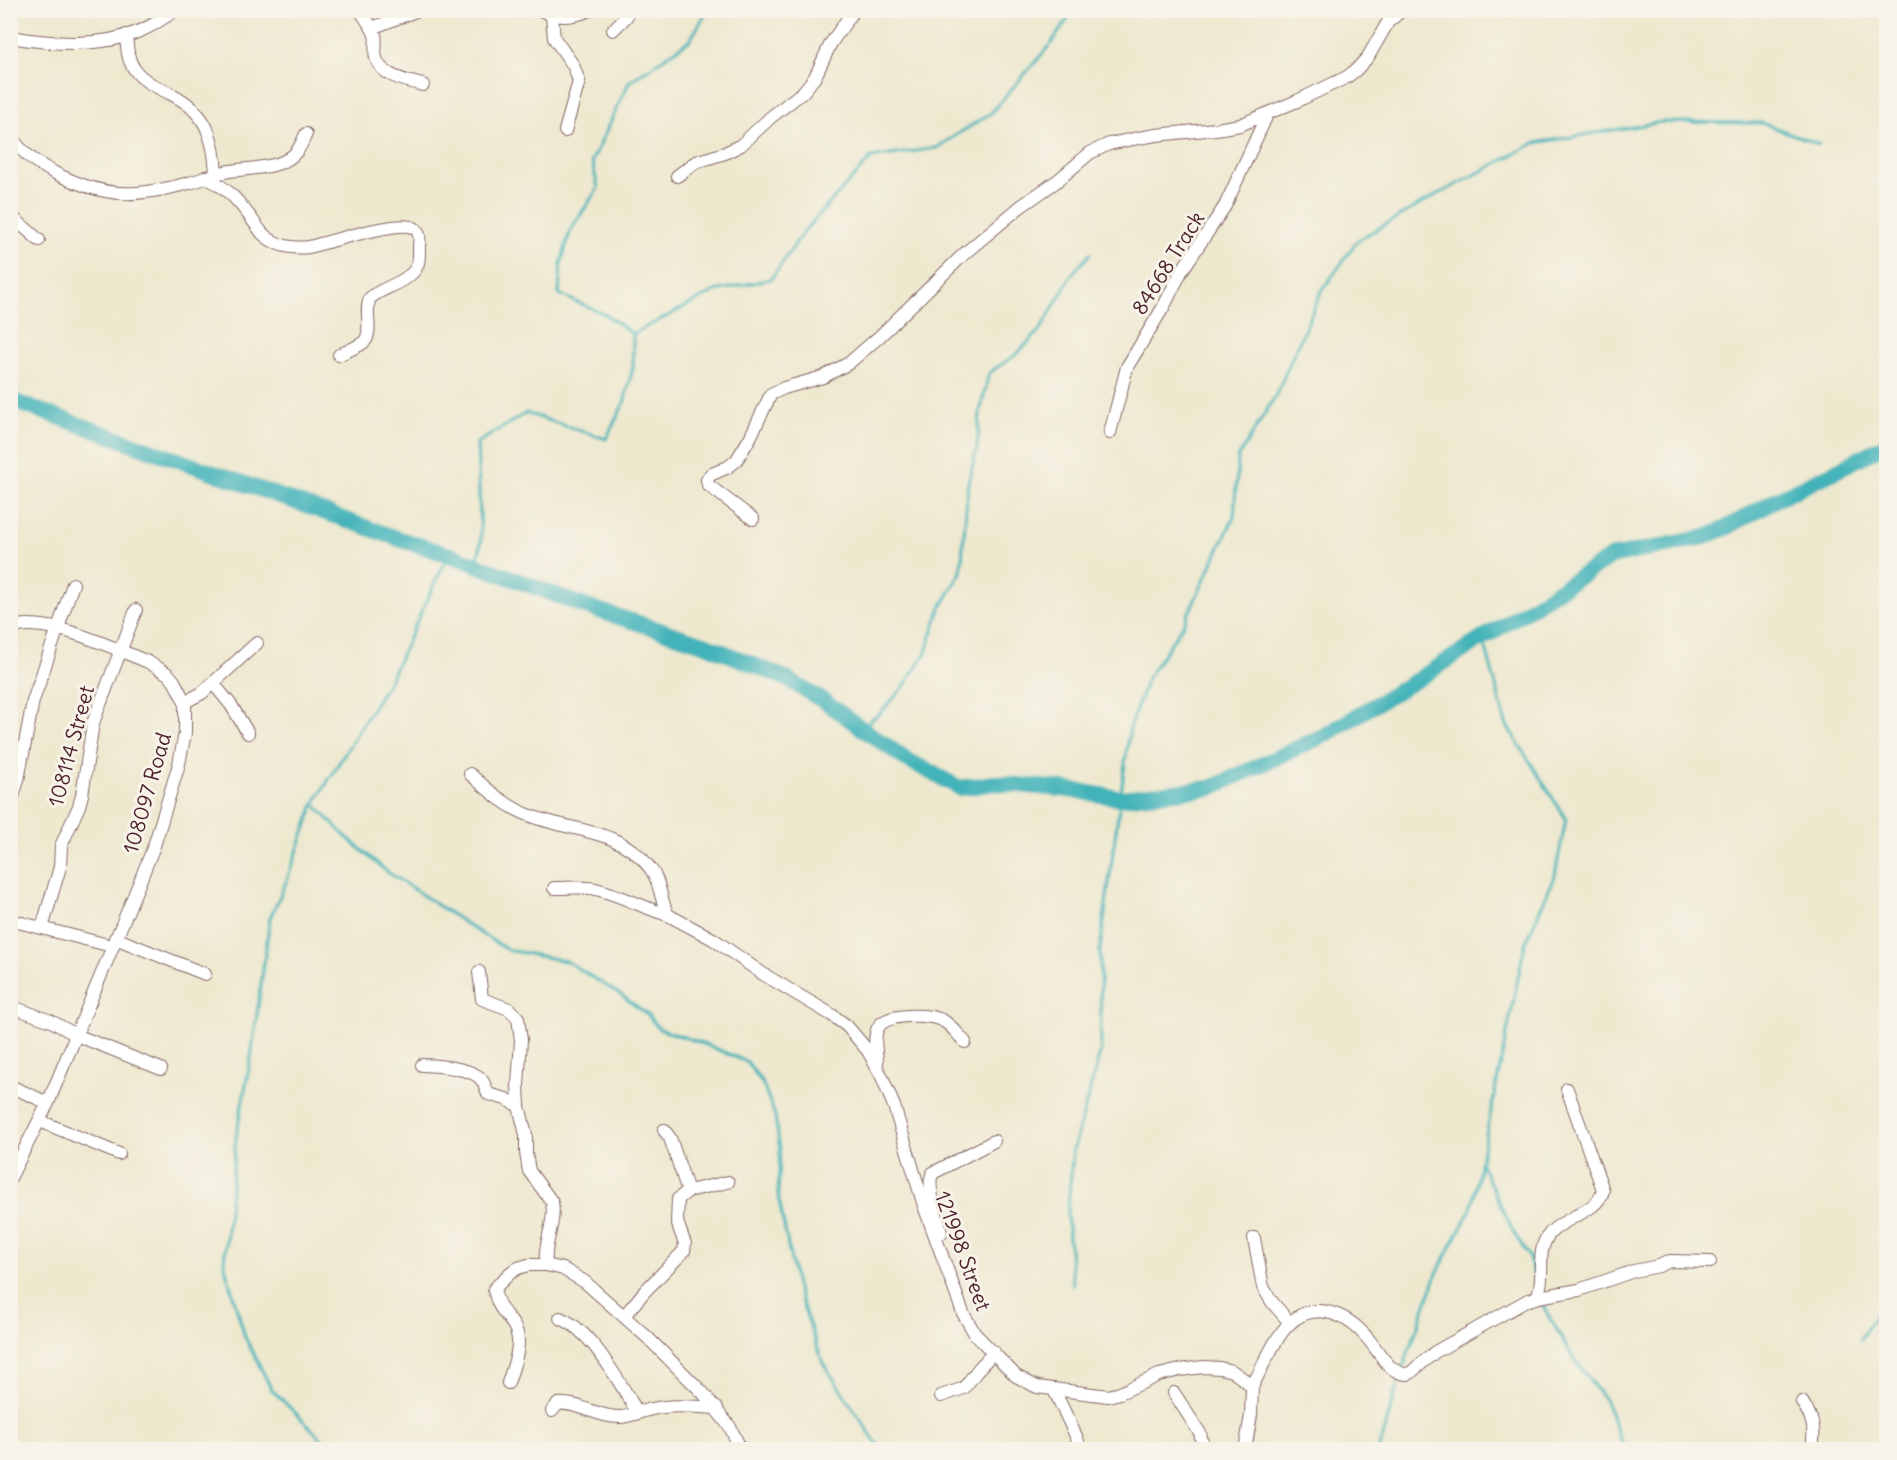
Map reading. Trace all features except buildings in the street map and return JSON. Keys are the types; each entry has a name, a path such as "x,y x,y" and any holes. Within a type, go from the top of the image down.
{"street":[{"path":"10,37 56,43 102,41 143,30 176,10"},
{"path":"360,10 372,28 376,40 376,56 380,66 396,77 423,85"},
{"path":"372,28 418,10"},
{"path":"565,131 579,81 573,65 554,38 546,13 570,16 590,10"},
{"path":"613,30 626,17 628,10"},
{"path":"677,176 696,162 725,153 741,144 803,92 815,77 831,43 854,10"},
{"path":"753,519 708,485 706,480 710,475 736,461 758,424 771,394 823,377 849,363 966,254 1020,207 1057,182 1090,153 1109,144 1156,135 1228,128 1267,115 1347,77 1368,57 1388,22 1402,10"},
{"path":"126,35 130,61 139,75 157,88 186,102 203,120 213,141 210,176"},
{"name":"84668 Track","path":"1110,433 1127,367 1164,306 1181,272 1220,216 1267,115"},
{"path":"11,136 24,153 41,166 74,182 107,192 127,194 192,183 238,169 267,167 297,152 306,134"},
{"path":"210,176 230,193 267,238 282,246 309,247 392,227 410,226 417,230 420,238 417,268 410,276 370,298 367,304 367,337 363,342 339,355"},
{"path":"10,215 39,240"},
{"path":"10,806 18,780 33,701 73,584"},
{"name":"108114 Street","path":"42,928 60,867 61,846 82,795 93,723 136,610"},
{"name":"108097 Road","path":"10,628 31,623 59,628 120,650 160,668 174,681 185,702 186,733 154,846 48,1103 10,1178"},
{"path":"185,702 202,693 257,643"},
{"path":"213,683 231,705 248,733"},
{"path":"470,774 492,794 526,814 593,832 629,847 652,870 668,915"},
{"name":"121998 Street","path":"554,888 580,887 601,890 668,915 713,939 763,974 847,1026 868,1051 894,1106 924,1206 963,1313 975,1334 1016,1376 1037,1387 1108,1396 1159,1376 1203,1367 1232,1371 1252,1387"},
{"path":"10,920 114,942 205,974"},
{"path":"479,972 482,999 509,1009 518,1018 520,1024 519,1106 526,1135 529,1171 552,1202 553,1207 545,1255 546,1264"},
{"path":"10,1006 51,1021 76,1035 161,1069"},
{"name":"121998 Street","path":"877,1068 875,1042 878,1027 895,1017 932,1018 944,1021 965,1042"},
{"path":"422,1065 444,1065 473,1074 482,1080 488,1094 506,1099 519,1106"},
{"path":"10,1086 48,1103"},
{"path":"1538,1296 1543,1244 1549,1234 1567,1220 1597,1203 1603,1190 1568,1089"},
{"path":"40,1121 119,1154"},
{"path":"664,1130 670,1138 688,1191"},
{"path":"948,1269 946,1248 930,1186 930,1176 994,1141"},
{"path":"624,1316 651,1284 684,1251 685,1244 677,1222 678,1199 688,1191 728,1182"},
{"path":"1254,1238 1263,1287 1272,1302 1290,1323"},
{"path":"1245,1449 1251,1415 1252,1387 1290,1323 1301,1316 1323,1311 1338,1314 1349,1320 1364,1334 1395,1371 1409,1374 1452,1341 1538,1296 1580,1290 1634,1270 1659,1266 1670,1261 1710,1262"},
{"path":"508,1383 517,1353 517,1331 496,1302 494,1289 518,1268 546,1264 563,1269 585,1282 647,1337 717,1408 741,1449"},
{"path":"560,1318 577,1327 603,1358 638,1413"},
{"path":"941,1396 964,1388 994,1352"},
{"path":"1054,1390 1080,1449"},
{"path":"1174,1393 1200,1433 1204,1449"},
{"path":"1802,1402 1810,1412 1814,1424 1812,1449"},
{"path":"552,1411 558,1404 563,1404 611,1417 622,1417 652,1408 717,1408"}],"waterway":[{"path":"477,565 481,541 477,443 526,413 606,439 624,403 633,368 633,334 606,315 559,294 561,264 570,231 598,188 592,161 629,82 690,40 708,10"},
{"path":"633,334 715,291 771,279 805,230 871,158 936,148 991,113 1050,45 1074,10"},
{"path":"1073,1285 1067,1216 1073,1151 1101,1050 1100,949 1130,726 1148,677 1183,625 1234,517 1238,457 1275,397 1321,292 1358,240 1535,143 1662,122 1762,123 1819,144"},
{"path":"861,728 880,713 903,688 926,652 940,609 961,572 968,483 977,448 980,412 989,373 1017,354 1041,329 1072,274 1090,254"},
{"path":"10,400 399,539 456,557 587,607 704,644 785,678 822,700 904,758 960,788 995,783 1062,789 1121,798 1211,788 1325,735 1611,557 1705,537 1886,444"},
{"path":"333,1450 272,1390 245,1337 224,1263 236,1137 251,1058 270,918 287,880 314,804 389,681 448,555"},
{"path":"1402,1370 1438,1271 1471,1209 1525,944 1555,875 1566,819 1506,724 1483,637"},
{"path":"314,804 343,834 386,871 508,950 566,961 621,995 648,1015 659,1029 702,1043 747,1062 763,1084 775,1116 780,1150 778,1195 796,1286 823,1363 881,1450"},
{"path":"1480,1162 1514,1233 1529,1257 1535,1277"},
{"path":"1860,1339 1886,1298"},
{"path":"1540,1301 1573,1357 1605,1401 1625,1450"},
{"path":"1379,1450 1400,1376"}]}
